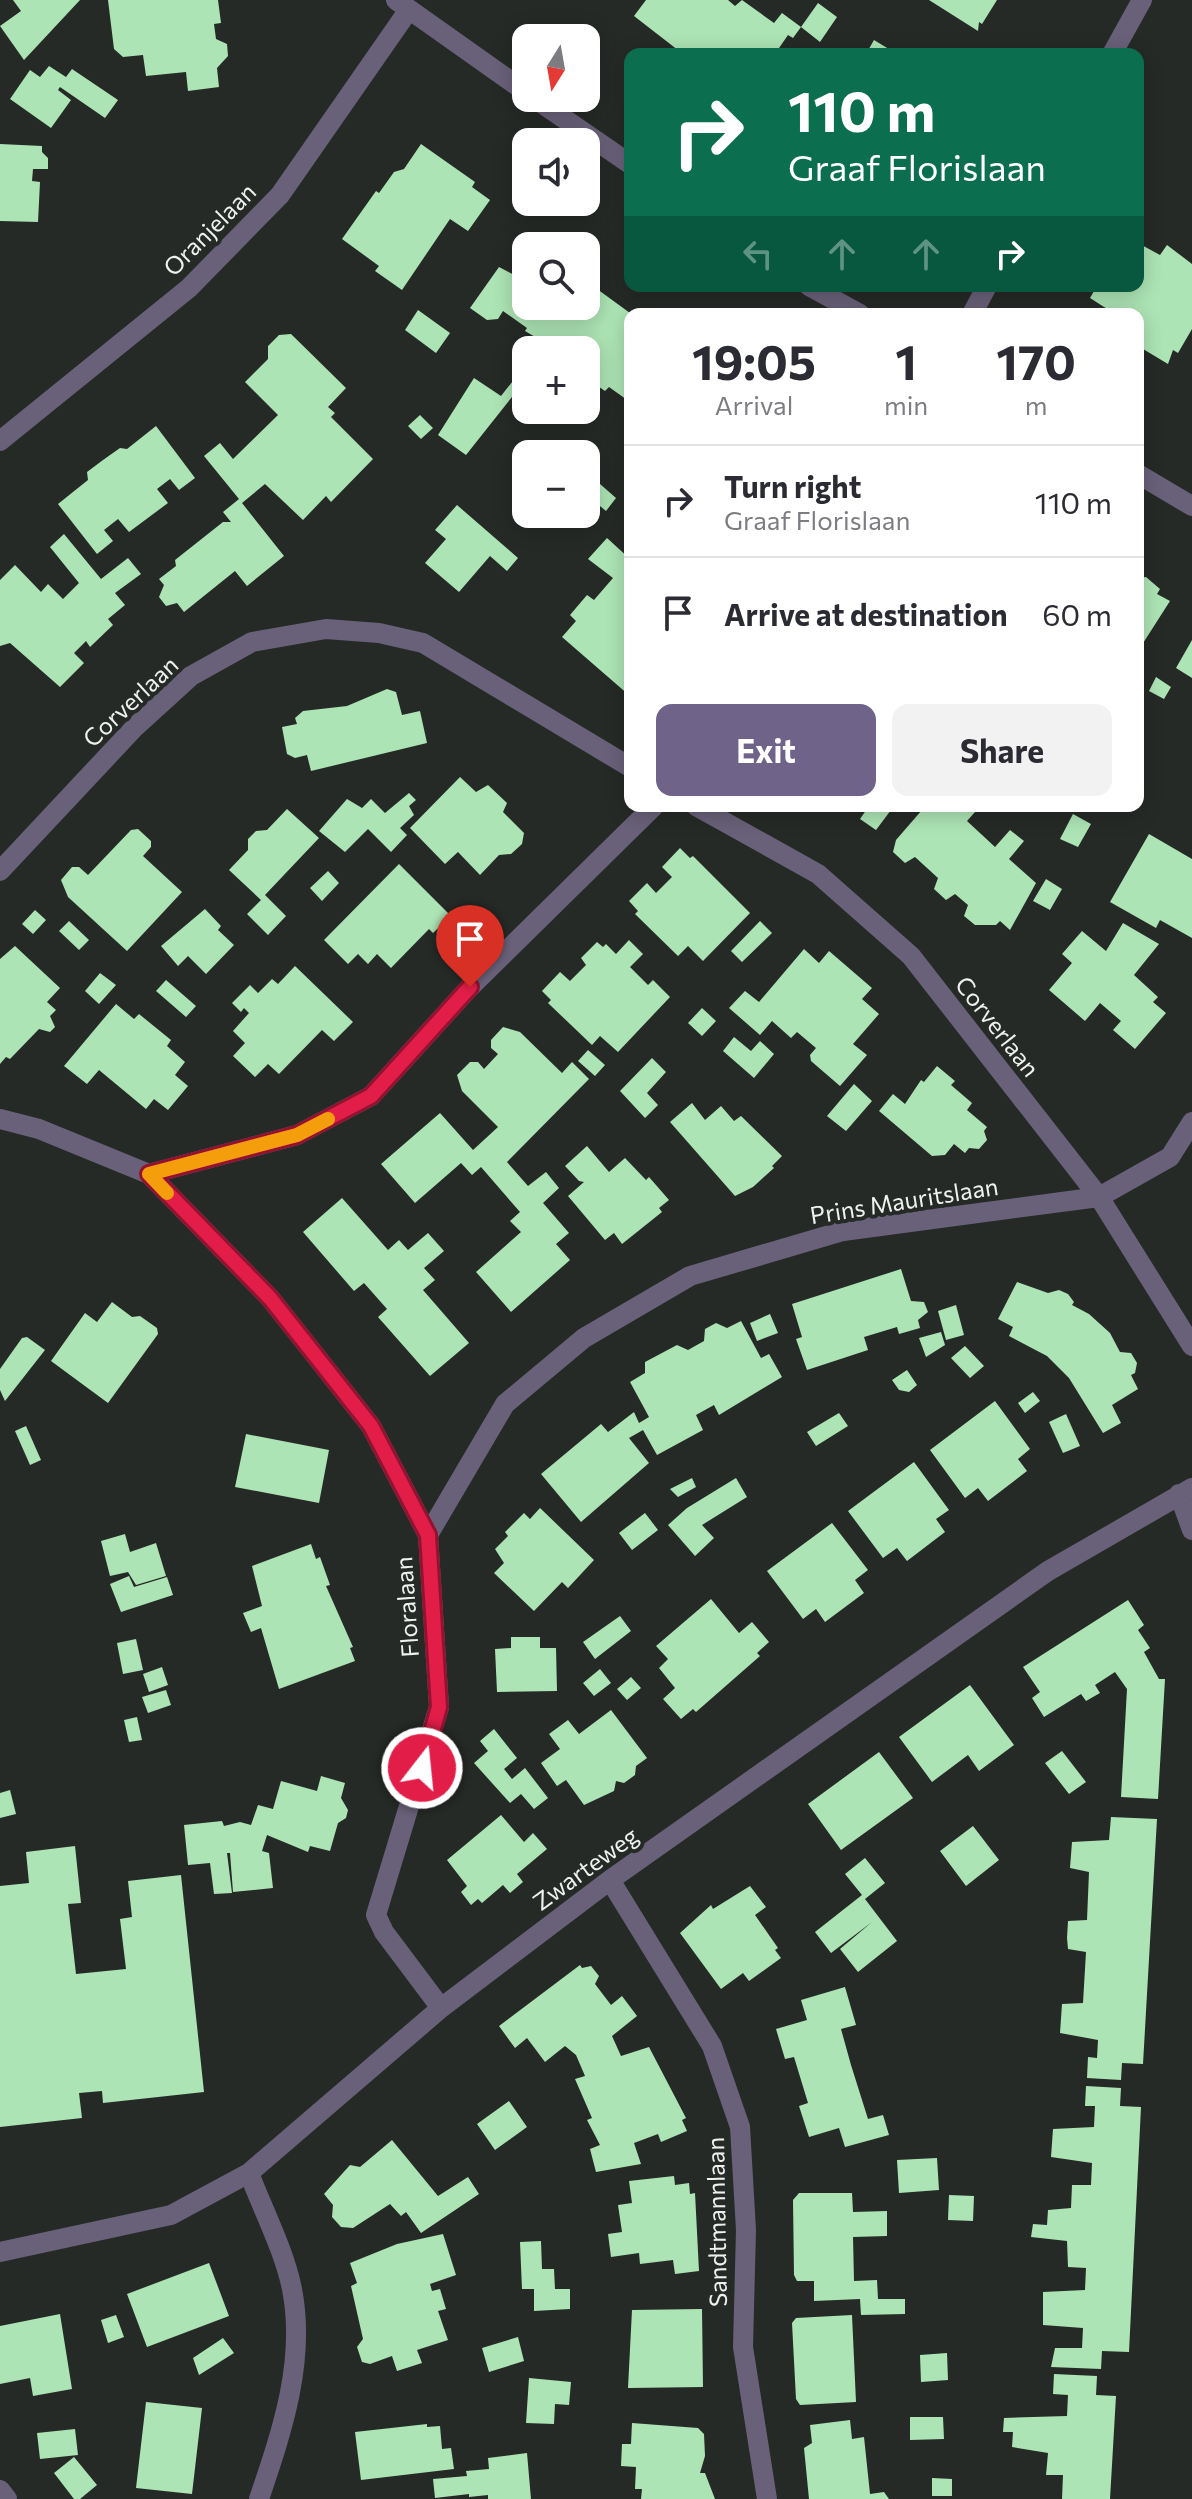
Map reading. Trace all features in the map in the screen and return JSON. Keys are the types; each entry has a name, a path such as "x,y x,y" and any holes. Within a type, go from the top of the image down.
{"street":[{"path":"1115,48 1142,0"},
{"path":"402,6 512,82"},
{"name":"Oranjelaan","path":"0,441 189,288 280,195 402,6"},
{"path":"554,112 624,160"},
{"path":"820,292 849,308"},
{"path":"1144,478 1192,506"},
{"name":"Corverlaan","path":"0,871 135,727 191,676 252,642 326,629 379,633 423,643 624,763"},
{"path":"0,1119 39,1129 149,1174 297,1135 371,1096 470,987 648,812"},
{"name":"Corverlaan","path":"707,812 818,874 911,956 1099,1197 1192,1346"},
{"name":"Prins Mauritslaan","path":"428,1535 505,1404 584,1338 690,1276 843,1231 1099,1197 1170,1157 1192,1122"},
{"name":"Floralaan","path":"149,1174 270,1298 362,1415 428,1535 439,1707 376,1915 384,1932 441,2008"},
{"path":"1186,1491 1192,1530"},
{"name":"Zwarteweg","path":"0,2252 171,2215 249,2173 441,2008 610,1880 1048,1571 1186,1491"},
{"name":"Sandtmannlaan","path":"610,1880 712,2046 740,2127 746,2230 743,2347 767,2499"},
{"path":"249,2173 292,2288 297,2352 285,2423 259,2499"},
{"path":"0,2490 7,2499"}],"building":[{"path":"13,0 80,0 24,60 0,26 21,11"},
{"path":"108,0 218,0 221,23 214,24 216,39 227,44 228,56 217,68 219,87 188,91 186,72 146,76 143,55 123,57 114,49"},
{"path":"646,0 728,0 735,6 742,0 774,23 782,13 801,27 793,38 788,35 779,48 675,48 634,16"},
{"path":"929,0 997,0 982,24 979,22 978,31"},
{"path":"818,3 837,17 820,42 801,27"},
{"path":"874,40 887,48 869,48"},
{"path":"49,66 66,77 72,69 118,100 105,118 60,87 58,90 71,100 51,128 10,99 30,70 40,77"},
{"path":"0,144 42,146 42,152 48,158 48,169 33,169 32,181 40,182 38,222 0,221"},
{"path":"421,144 475,182 472,187 490,200 468,231 450,219 402,290 375,271 379,266 342,239 376,191 379,193 394,172 404,169"},
{"path":"1167,245 1192,264 1192,329 1178,353 1173,350 1168,364 1144,350 1144,308 1106,308 1090,298 1094,292 1144,292 1144,246 1160,255"},
{"path":"499,267 512,274 512,317 503,311 498,319 487,320 470,308"},
{"path":"600,291 624,309 624,398 609,387 605,391 600,388 600,336 533,336 525,331 527,328 516,320 600,320"},
{"path":"418,310 450,333 436,353 405,330"},
{"path":"291,334 346,388 328,407 335,413 331,417 373,459 331,502 326,496 303,520 265,484 242,503 284,556 247,586 235,571 184,612 177,603 166,606 159,597 164,585 159,579 176,566 175,560 223,522 231,522 223,512 239,499 204,456 220,443 233,459 278,415 245,382 268,359 268,346 279,335"},
{"path":"474,378 501,396 512,382 512,397 466,455 438,435"},
{"path":"420,415 433,428 421,439 408,426"},
{"path":"156,426 195,478 179,490 170,479 157,489 168,503 129,532 118,519 104,530 113,541 97,554 58,504 88,480 87,472 120,448 127,449"},
{"path":"600,484 616,498 606,511 600,506"},
{"path":"457,505 518,558 507,571 490,556 459,592 425,563 446,539 435,530"},
{"path":"64,534 101,579 128,558 141,574 115,593 125,605 108,619 113,625 90,647 86,641 74,653 84,663 60,687 10,643 0,646 0,580 15,565 41,592 48,584 63,599 79,583 50,547"},
{"path":"607,538 624,554 624,691 562,637 576,621 570,615 587,595 594,600 613,578 588,559"},
{"path":"1144,577 1160,589 1157,594 1170,601 1144,642"},
{"path":"1192,640 1192,678 1176,668"},
{"path":"1156,677 1171,687 1164,699 1149,691"},
{"path":"387,689 396,692 402,715 420,711 427,743 311,771 307,755 295,758 287,754 282,727 297,724 295,718 303,711 347,706"},
{"path":"460,777 476,792 488,785 507,803 503,812 524,833 522,844 511,854 499,855 480,875 458,852 445,864 410,828"},
{"path":"409,793 416,800 409,806 414,815 400,828 407,835 391,852 368,829 345,852 319,831 347,799 362,808 371,799 385,813"},
{"path":"287,809 319,838 265,895 286,916 268,935 247,914 261,900 229,870 248,850 248,839 256,831 267,830"},
{"path":"865,812 890,812 876,830 860,819"},
{"path":"920,812 975,812 967,821 995,847 1010,830 1024,841 1009,859 1036,883 1010,930 1000,921 996,925 975,925 964,916 968,905 955,894 946,900 934,889 938,878 915,857 905,863 893,852 896,840"},
{"path":"1073,814 1091,824 1078,847 1060,839"},
{"path":"138,829 151,841 151,847 143,856 182,892 127,951 68,897 61,880 72,867 79,867 88,875 131,830"},
{"path":"1149,834 1192,859 1192,938 1160,920 1156,928 1110,902"},
{"path":"680,848 690,858 693,856 750,913 703,961 688,946 678,956 635,914 638,911 629,901 647,883 656,893 672,877 662,867"},
{"path":"399,864 451,916 433,933 429,929 391,968 377,954 368,964 358,954 348,964 324,940"},
{"path":"328,871 339,883 322,901 310,888"},
{"path":"1046,879 1062,889 1050,910 1033,901"},
{"path":"205,909 221,926 218,930 234,945 206,974 188,956 178,966 161,946"},
{"path":"35,910 46,920 33,934 22,924"},
{"path":"69,921 89,940 79,950 59,931"},
{"path":"760,921 772,933 742,962 731,951"},
{"path":"1123,923 1159,944 1134,975 1158,997 1153,1002 1166,1013 1135,1049 1113,1030 1121,1021 1100,1003 1085,1021 1049,990 1072,963 1062,954 1082,931 1106,951"},
{"path":"629,940 643,954 630,967 648,985 653,980 670,997 618,1052 600,1036 592,1045 548,1003 551,1000 542,991 560,972 570,981 586,965 581,958 597,942 603,947 606,944 616,954"},
{"path":"15,946 60,988 47,1002 56,1010 50,1016 55,1027 50,1032 39,1029 10,1059 6,1057 0,1064 0,959"},
{"path":"804,949 819,963 829,951 872,988 862,999 879,1014 853,1044 867,1055 840,1086 811,1061 810,1055 816,1048 797,1032 791,1038 772,1021 760,1035 729,1008 745,991 759,1002"},
{"path":"295,966 353,1022 334,1041 322,1030 279,1074 268,1064 255,1077 233,1056 245,1043 233,1031 249,1013 244,1008 241,1012 232,1003 250,985 258,993 272,979 278,984"},
{"path":"100,973 116,985 99,1004 85,991"},
{"path":"166,980 196,1006 186,1017 156,991"},
{"path":"116,1004 134,1019 139,1014 171,1040 167,1046 185,1062 175,1075 188,1086 168,1110 154,1099 146,1109 99,1070 87,1084 64,1066"},
{"path":"702,1008 716,1021 702,1036 688,1023"},
{"path":"503,1027 520,1032 562,1073 572,1062 589,1079 507,1162 528,1186 546,1172 559,1188 543,1203 569,1233 556,1244 570,1260 511,1312 476,1272 521,1232 510,1221 520,1212 481,1167 472,1175 461,1163 415,1203 381,1164 440,1113 473,1150 498,1127 462,1091 457,1075 470,1062 478,1062 484,1069 498,1054 491,1048 491,1040"},
{"path":"734,1037 751,1051 760,1041 774,1054 754,1078 723,1051"},
{"path":"588,1050 605,1065 595,1076 578,1061"},
{"path":"652,1058 666,1072 647,1093 658,1105 645,1118 620,1091"},
{"path":"937,1066 955,1081 951,1085 972,1103 967,1110 987,1127 984,1131 987,1140 979,1149 969,1148 965,1153 954,1144 945,1155 932,1156 879,1111 893,1094 905,1104 921,1080 924,1082"},
{"path":"854,1084 872,1101 846,1131 827,1116"},
{"path":"692,1103 705,1120 721,1106 734,1121 741,1116 782,1156 772,1166 774,1168 753,1187 735,1196 670,1122"},
{"path":"587,1146 609,1172 625,1158 646,1180 649,1177 669,1200 659,1208 662,1212 622,1244 614,1233 605,1240 568,1196 584,1182 579,1181 565,1166"},
{"path":"342,1198 388,1250 399,1240 408,1250 428,1233 444,1251 424,1268 435,1280 423,1290 469,1343 430,1376 378,1317 387,1309 364,1283 354,1291 303,1232"},
{"path":"901,1269 911,1301 924,1302 928,1312 918,1320 920,1328 899,1334 897,1327 864,1337 868,1350 807,1370 796,1339 802,1337 792,1304"},
{"path":"1017,1282 1048,1293 1059,1290 1068,1294 1074,1302 1072,1305 1089,1314 1110,1333 1120,1352 1131,1353 1137,1363 1135,1373 1131,1375 1138,1389 1112,1405 1121,1423 1103,1433 1069,1378 1047,1356 1009,1336 1013,1327 998,1319"},
{"path":"112,1302 132,1317 140,1316 157,1328 158,1334 108,1403 51,1361 85,1313 97,1322"},
{"path":"956,1305 964,1335 946,1340 938,1311"},
{"path":"770,1314 778,1333 757,1341 750,1323"},
{"path":"741,1321 761,1358 769,1354 782,1377 719,1415 714,1405 696,1415 703,1430 657,1455 643,1430 629,1438 649,1463 581,1522 541,1474 601,1424 608,1432 634,1412 639,1423 649,1417 630,1382 645,1373 645,1362 677,1345 688,1350 704,1341 705,1329 716,1323 727,1328"},
{"path":"941,1332 945,1345 926,1357 919,1338"},
{"path":"27,1337 45,1350 5,1401 0,1390 0,1369 22,1338"},
{"path":"965,1346 984,1366 970,1378 951,1358"},
{"path":"907,1370 917,1385 909,1392 899,1390 892,1380"},
{"path":"1033,1392 1040,1401 1025,1413 1018,1403"},
{"path":"995,1401 1030,1449 1018,1459 1027,1471 988,1501 978,1488 965,1498 930,1450"},
{"path":"839,1413 848,1426 816,1446 807,1432"},
{"path":"1066,1414 1080,1446 1063,1453 1049,1422"},
{"path":"26,1426 41,1460 30,1465 15,1431"},
{"path":"246,1434 329,1450 319,1503 235,1487"},
{"path":"914,1462 949,1510 936,1519 945,1532 907,1561 897,1548 883,1558 848,1511"},
{"path":"692,1478 696,1487 678,1497 670,1489"},
{"path":"736,1478 747,1497 702,1525 714,1538 695,1556 668,1525 687,1508"},
{"path":"540,1508 594,1560 568,1588 562,1582 534,1611 494,1573 504,1563 495,1549 508,1536 505,1532 524,1513 530,1519"},
{"path":"645,1513 658,1530 632,1550 619,1533"},
{"path":"832,1523 868,1570 855,1580 864,1593 825,1622 816,1609 803,1619 767,1571"},
{"path":"125,1534 130,1552 156,1543 166,1576 136,1585 128,1572 110,1576 101,1541"},
{"path":"311,1544 316,1559 320,1557 330,1585 326,1586 353,1647 350,1648 355,1661 279,1689 261,1628 251,1632 243,1613 262,1606 252,1566"},
{"path":"129,1576 134,1587 167,1577 173,1595 121,1612 110,1584"},
{"path":"711,1599 739,1633 752,1622 769,1642 757,1653 760,1656 696,1712 693,1709 681,1719 663,1699 675,1688 659,1668 668,1659 656,1646"},
{"path":"1128,1600 1144,1625 1138,1630 1150,1648 1144,1652 1159,1679 1165,1679 1158,1799 1121,1797 1127,1689 1115,1672 1095,1685 1100,1693 1086,1701 1081,1694 1044,1717 1032,1698 1040,1692 1023,1667"},
{"path":"620,1616 631,1631 595,1659 583,1642"},
{"path":"511,1637 540,1637 540,1648 556,1648 557,1691 497,1692 495,1649 511,1648"},
{"path":"136,1639 143,1670 123,1674 117,1643"},
{"path":"162,1667 168,1685 149,1692 143,1674"},
{"path":"600,1669 611,1683 594,1696 583,1683"},
{"path":"631,1677 641,1688 627,1700 617,1689"},
{"path":"970,1685 1014,1745 979,1771 968,1755 932,1782 899,1737"},
{"path":"166,1690 171,1705 148,1713 142,1697"},
{"path":"611,1710 647,1758 636,1766 635,1775 624,1783 616,1781 614,1791 584,1805 566,1780 557,1786 541,1763 560,1749 549,1734 568,1720 579,1734"},
{"path":"137,1717 142,1740 129,1742 124,1720"},
{"path":"494,1729 517,1758 504,1769 512,1779 525,1768 548,1798 534,1809 521,1794 510,1803 474,1763 488,1751 480,1741"},
{"path":"1062,1751 1086,1782 1069,1794 1045,1763"},
{"path":"879,1752 913,1798 841,1850 808,1804"},
{"path":"321,1776 345,1783 341,1798 348,1810 346,1818 338,1823 330,1851 310,1846 308,1852 267,1835 262,1851 269,1853 273,1888 233,1892 230,1853 227,1853 232,1893 214,1894 210,1863 188,1865 184,1825 222,1821 224,1826 240,1822 251,1825 258,1805 273,1809 281,1781 317,1791"},
{"path":"10,1790 16,1814 0,1818 0,1793"},
{"path":"501,1815 524,1842 533,1833 547,1849 517,1874 523,1882 510,1893 503,1885 482,1903 478,1899 471,1905 461,1892 467,1886 447,1860"},
{"path":"1111,1817 1157,1819 1143,2064 1122,2063 1121,2080 1087,2078 1088,2057 1097,2058 1098,2040 1060,2033 1062,2004 1083,2003 1086,1952 1068,1949 1067,1938 1068,1921 1087,1920 1089,1872 1070,1868 1072,1842 1109,1840"},
{"path":"973,1826 999,1860 966,1886 940,1851"},
{"path":"75,1846 81,1903 68,1904 76,1974 126,1969 120,1919 132,1917 128,1881 181,1875 204,2092 103,2103 102,2091 79,2093 82,2118 0,2127 0,1886 29,1883 26,1852"},
{"path":"865,1858 885,1883 865,1899 897,1941 858,1972 840,1949 872,1922 831,1953 815,1932 862,1895 845,1874"},
{"path":"750,1886 766,1907 755,1915 778,1948 775,1950 781,1958 749,1981 743,1973 721,1989 680,1933 711,1905 713,1909"},
{"path":"580,1965 582,1968 591,1966 599,1976 595,1984 611,2005 622,1996 637,2016 612,2036 621,2056 649,2047 686,2118 682,2120 687,2131 661,2142 658,2134 634,2143 641,2164 596,2172 590,2149 600,2145 587,2120 592,2118 575,2079 585,2076 576,2055 565,2046 545,2062 527,2038 515,2048 499,2026"},
{"path":"845,1987 856,2025 841,2029 851,2065 868,2119 883,2115 889,2135 845,2147 839,2128 809,2137 799,2106 808,2103 794,2057 785,2059 776,2029 807,2020 801,2000"},
{"path":"1086,2086 1121,2088 1120,2106 1141,2107 1129,2352 1102,2351 1101,2369 1051,2367 1055,2348 1082,2348 1083,2328 1043,2325 1043,2292 1085,2290 1086,2268 1068,2267 1067,2241 1031,2237 1033,2224 1047,2225 1048,2210 1071,2208 1072,2185 1091,2185 1092,2163 1051,2157 1053,2129 1094,2127 1095,2106 1085,2106"},
{"path":"509,2101 527,2127 495,2150 477,2124"},
{"path":"392,2140 438,2196 468,2177 479,2194 421,2233 406,2212 401,2216 390,2204 353,2228 341,2227 332,2217 333,2205 324,2194 350,2165 360,2167"},
{"path":"937,2158 939,2190 899,2193 897,2160"},
{"path":"674,2176 675,2185 689,2183 690,2194 695,2193 699,2271 675,2274 673,2260 640,2264 639,2253 611,2257 608,2234 622,2232 618,2205 632,2203 629,2181"},
{"path":"799,2193 852,2193 853,2212 887,2211 887,2236 853,2237 854,2281 877,2280 878,2299 905,2299 905,2314 861,2315 860,2299 814,2301 814,2281 797,2281 794,2275 793,2200"},
{"path":"949,2195 974,2196 973,2221 948,2220"},
{"path":"443,2234 456,2275 430,2284 432,2291 440,2289 446,2309 438,2311 448,2340 417,2350 422,2363 397,2371 392,2356 370,2364 362,2362 357,2347 363,2339 351,2286 357,2283 350,2263 397,2244"},
{"path":"541,2241 542,2269 554,2269 555,2289 570,2289 570,2309 534,2311 534,2289 522,2289 520,2242"},
{"path":"209,2263 229,2316 147,2347 127,2294"},
{"path":"702,2309 703,2387 628,2388 632,2310"},
{"path":"60,2314 72,2389 33,2396 30,2378 0,2384 0,2326"},
{"path":"116,2315 124,2337 108,2343 101,2320"},
{"path":"852,2315 856,2402 800,2405 796,2399 792,2323 796,2318"},
{"path":"518,2337 524,2361 489,2372 482,2348"},
{"path":"223,2338 234,2353 199,2375 193,2358"},
{"path":"947,2353 948,2380 921,2382 920,2355"},
{"path":"1054,2374 1097,2376 1096,2395 1116,2396 1110,2499 1062,2499 1063,2475 1046,2475 1048,2453 1012,2447 1013,2432 1003,2432 1004,2418 1067,2416 1068,2395 1053,2394"},
{"path":"529,2378 571,2382 569,2405 555,2404 554,2424 526,2423"},
{"path":"146,2402 202,2408 192,2494 136,2488"},
{"path":"910,2417 943,2417 944,2439 910,2440"},
{"path":"850,2420 852,2439 864,2437 870,2494 884,2492 889,2499 809,2499 804,2448 812,2443 810,2425"},
{"path":"632,2423 698,2428 704,2434 705,2456 700,2473 705,2473 715,2499 641,2499 642,2489 635,2489 636,2467 621,2466 622,2444 631,2444"},
{"path":"427,2424 427,2427 440,2426 442,2449 451,2448 454,2469 361,2480 355,2432"},
{"path":"75,2429 78,2455 40,2459 37,2433"},
{"path":"527,2453 531,2499 488,2499 488,2495 469,2497 469,2494 435,2498 433,2479 467,2476 466,2471 489,2469 488,2458"},
{"path":"74,2457 97,2485 80,2499 74,2499 54,2473"},
{"path":"932,2478 952,2479 952,2496 932,2496"}],"slow traffic":[{"path":"167,1193 149,1174 297,1135 328,1119"}],"route":[{"path":"422,1768 439,1707 428,1535 371,1426 270,1298 149,1174 297,1135 371,1096 470,987"}]}
